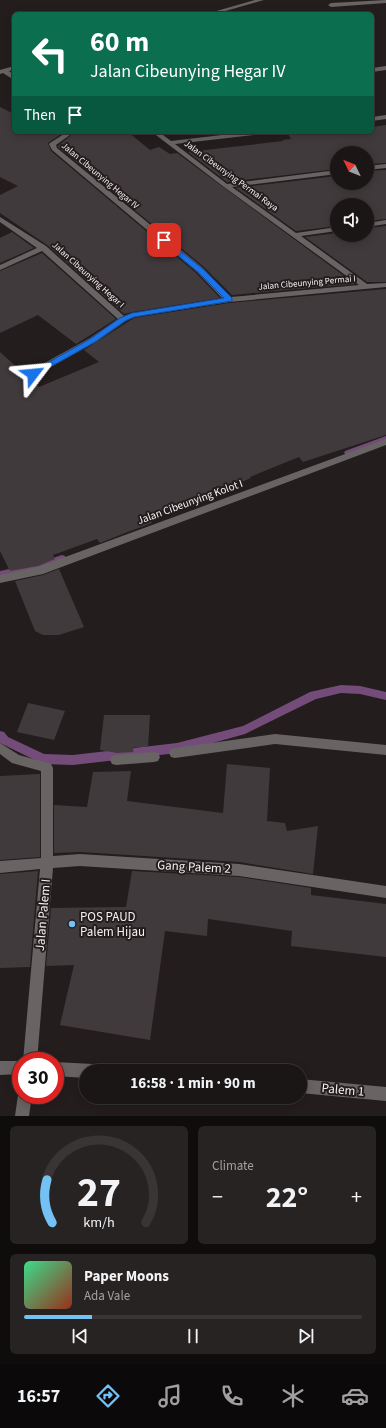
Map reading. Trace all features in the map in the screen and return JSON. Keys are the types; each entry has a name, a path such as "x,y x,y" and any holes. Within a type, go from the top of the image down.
{"street":[{"path":"216,12 261,0"},
{"path":"331,5 386,1"},
{"path":"374,70 386,68"},
{"path":"2,72 12,69"},
{"path":"2,72 12,77"},
{"path":"374,119 386,117"},
{"name":"Jalan Cibeunying Hegar IV","path":"68,134 52,144 54,149 200,270 229,300"},
{"name":"Jalan Cibeunying Permai Raya","path":"158,134 226,186 366,287"},
{"path":"170,144 248,134"},
{"path":"374,167 386,166"},
{"path":"226,186 330,173"},
{"name":"Jalan Cibeunying Hegar I","path":"0,219 43,248 123,319"},
{"path":"374,224 386,222"},
{"path":"295,235 330,230"},
{"path":"0,268 43,248"},
{"name":"Jalan Cibeunying Permai I","path":"123,319 132,316 229,300 386,285"},
{"path":"33,374 93,340 123,319"},
{"name":"Jalan Cibeunying Kolot I","path":"0,579 39,571 386,442"},
{"path":"175,753 275,739 386,750"},
{"name":"Jalan Palem I","path":"0,748 16,760 47,768 47,864 31,1052"},
{"path":"116,760 154,757"},
{"name":"Gang Palem 2","path":"0,867 80,860 239,870 386,892"},
{"path":"0,1068 12,1067"},
{"path":"64,1069 79,1070"},
{"name":"Palem 1","path":"307,1087 386,1094"},
{"path":"22,1116 24,1104"}],"building":[{"path":"0,107 12,113 12,134 61,134 48,143 51,151 196,273 220,298 124,314 47,245 0,213 0,195 18,186 0,177"},
{"path":"386,125 386,163 374,164 374,146 330,146 330,170 227,182 188,152 283,141 282,140 291,139 288,134 374,134 374,127"},
{"path":"73,134 130,134 150,150 159,147 170,154 177,153 355,284 232,295 204,267 58,146"},
{"path":"386,170 386,219 374,220 374,198 330,198 330,227 296,231 236,188 330,177 330,190 374,190 374,171"},
{"path":"386,226 386,282 367,282 305,237 330,234 330,242 374,242 374,227"},
{"path":"12,232 34,248 0,263 0,238"},
{"path":"42,253 116,319 76,344 38,315 0,333 0,271"},
{"path":"386,289 386,435 303,462 299,457 250,477 251,478 214,494 149,517 152,523 100,543 97,539 53,555 55,559 38,566 10,571 0,551 0,352 39,387 99,362 84,350 134,318 229,303"},
{"path":"59,569 84,627 59,635 43,635 35,631 15,581 43,575"},
{"path":"28,703 65,711 54,740 17,732"},
{"path":"104,715 150,715 148,747 134,747 133,752 117,753 100,750"},
{"path":"227,764 270,768 267,821 285,823 287,831 318,826 313,874 239,862 80,852 54,853 54,805 87,807 93,772 131,771 127,801 223,813"},
{"path":"40,774 40,857 0,860 0,776"},
{"path":"38,871 30,967 0,968 0,874"},
{"path":"132,871 239,877 311,888 311,895 386,904 386,957 291,946 292,931 208,919 207,936 165,931 150,1040 60,1025 74,965 46,966 51,908 126,907"}],"waterway":[{"path":"348,453 386,439"},
{"path":"0,574 39,566 62,558"},
{"path":"0,735 4,740 43,759 73,760 177,748 245,730 314,695 341,689 360,690 386,696"}],"place":[{"name":"POS PAUD Palem Hijau","path":"72,924"}],"route":[{"path":"33,374 93,340 123,319 132,316 229,300 200,270 164,240"}]}
